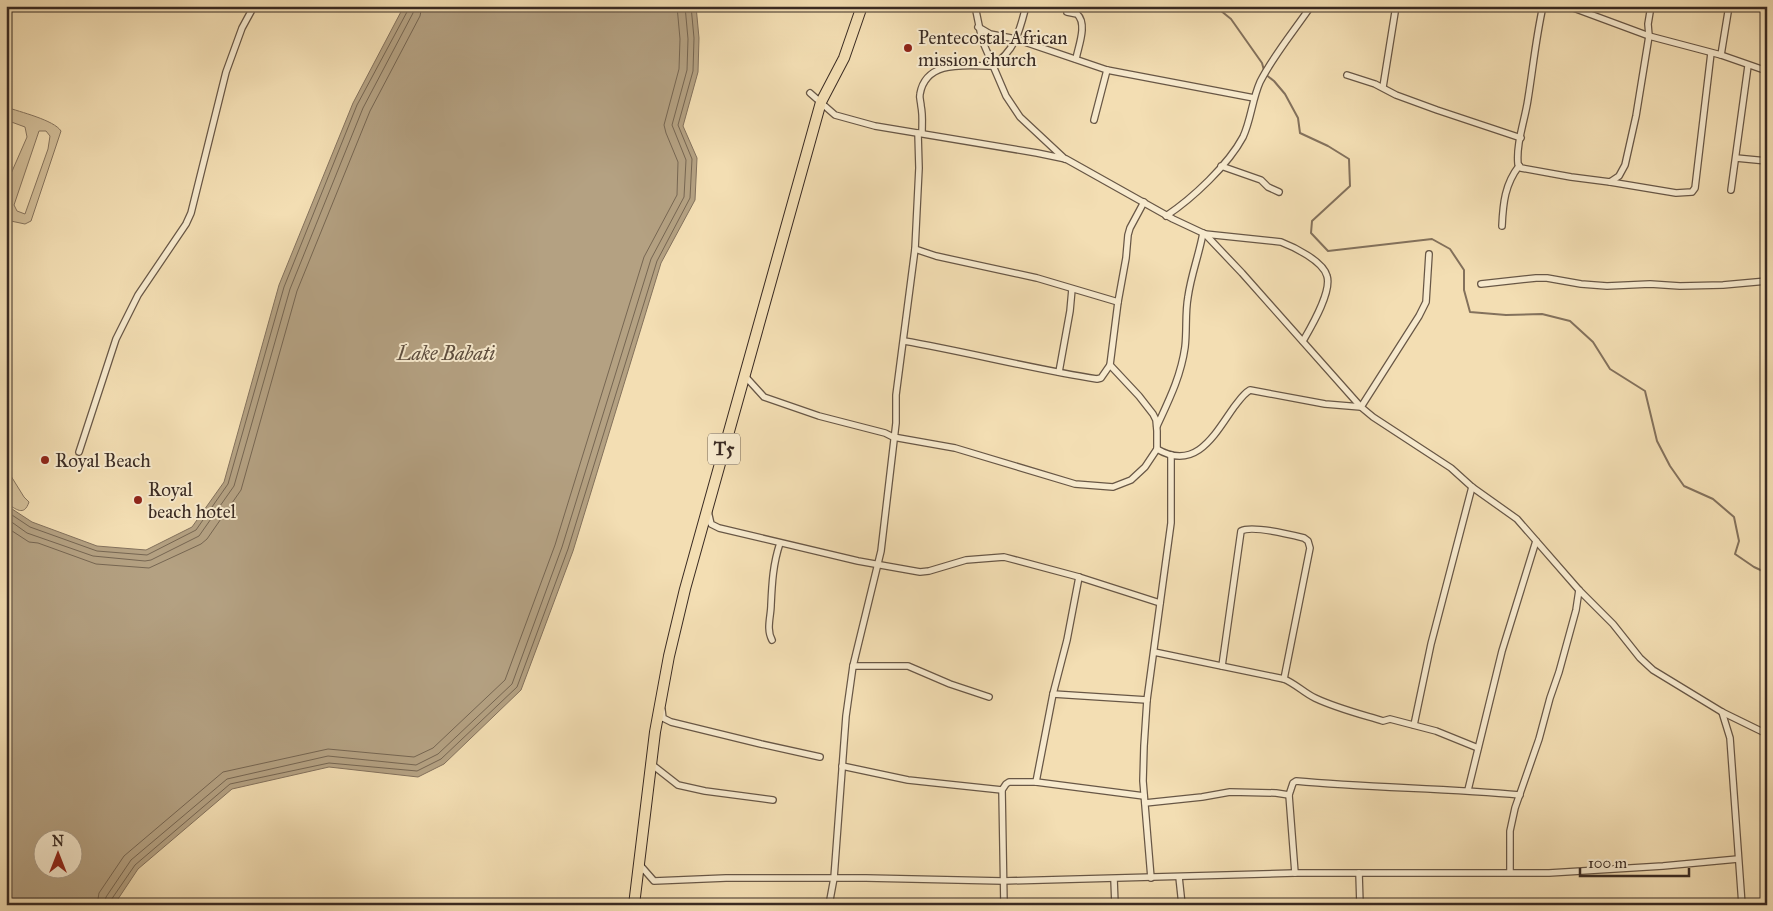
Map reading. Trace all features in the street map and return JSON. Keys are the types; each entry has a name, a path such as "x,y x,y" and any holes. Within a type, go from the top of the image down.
{"highway":[{"name":"T5","path":"634,905 650,763 660,700 683,597 822,102 844,58 862,6"}],"street":[{"path":"79,452 116,339 138,296 192,213 226,72 242,28 254,6"},
{"path":"975,6 982,40 1006,96 1020,116 1066,159 1166,216 1204,234 1281,242 1292,246 1318,264 1327,276 1327,282 1319,313 1303,341"},
{"path":"829,905 834,878 846,716 853,666 878,565 894,437 896,395 915,249 920,133 919,94 924,83 940,68 993,65 1002,59 1016,39 1026,6"},
{"path":"1166,216 1199,191 1228,159 1243,136 1254,98 1265,74 1311,6"},
{"path":"1383,87 1396,6"},
{"path":"1502,226 1507,187 1511,176 1519,166 1520,138 1543,6"},
{"path":"1568,6 1649,36 1721,55 1748,66 1767,71"},
{"path":"1610,182 1619,176 1625,165 1636,116 1652,6"},
{"path":"1721,55 1729,6"},
{"path":"1067,12 1077,14 1081,20 1081,36 1076,59"},
{"path":"978,28 990,34 1016,39 1107,70 1254,98"},
{"path":"1519,166 1521,168 1571,177 1676,193 1692,192 1695,188 1711,53"},
{"path":"1731,190 1748,66"},
{"path":"1094,120 1107,70"},
{"path":"1347,75 1383,87 1396,95 1437,110 1520,138"},
{"path":"810,93 835,114 875,126 1066,159"},
{"path":"1736,158 1767,162"},
{"path":"1221,166 1261,180 1268,187 1279,192"},
{"path":"904,341 952,349 1059,372 1097,379 1101,378 1110,365 1118,302 1124,275 1128,235 1144,202"},
{"path":"1204,234 1242,273 1361,407 1373,417 1451,468 1472,487 1516,520 1579,590 1613,624 1640,658 1653,670 1722,712 1767,734"},
{"path":"1156,426 1174,389 1182,362 1188,297 1204,234"},
{"path":"915,249 936,256 1037,278 1118,302"},
{"path":"1361,407 1426,302 1429,254"},
{"path":"1481,284 1536,278 1607,286 1650,284 1680,286 1723,285 1767,281"},
{"path":"1059,372 1070,311 1072,288"},
{"path":"744,375 764,397 819,416 894,437 955,448 1007,462 1056,480 1075,484 1113,486 1131,480 1146,467 1156,449 1156,420 1153,414 1110,365"},
{"path":"1156,449 1171,455 1182,456 1193,453 1205,446 1241,398 1250,390 1325,404 1361,407"},
{"path":"1151,878 1143,773 1146,700 1171,523 1171,455"},
{"path":"1414,725 1431,644 1472,487"},
{"path":"707,506 712,524 780,543 878,565 920,572 930,571 966,560 1004,557 1080,577 1160,603"},
{"path":"1222,666 1241,531 1246,529 1275,532 1304,538 1308,541 1310,548 1284,679"},
{"path":"1468,790 1502,651 1536,541"},
{"path":"772,640 769,633 769,624 772,584 775,559 780,543"},
{"path":"1036,782 1053,694 1068,640 1080,577"},
{"path":"1510,872 1510,830 1559,672 1576,610 1579,590"},
{"path":"1154,652 1284,679 1315,698 1334,705 1383,721 1390,719 1436,731 1478,748"},
{"path":"853,666 908,666 950,684 989,697"},
{"path":"1053,694 1146,700"},
{"path":"660,700 663,718 672,722 820,757"},
{"path":"1722,712 1730,738 1742,905"},
{"path":"650,763 678,785 705,791 773,800"},
{"path":"842,766 908,780 1002,790"},
{"path":"1295,873 1289,795 1293,783 1296,781 1349,786 1468,790 1520,795"},
{"path":"1004,905 1002,790 1009,782 1036,782 1144,799 1202,797 1230,792 1289,795"},
{"path":"638,864 654,881 726,878 834,878 1003,881 1295,873 1549,873 1738,859"},
{"path":"1359,873 1360,905"},
{"path":"1179,877 1182,905"},
{"path":"1114,879 1115,905"}],"shaded area":[{"path":"6,107 51,123 61,131 31,221 25,224 6,220 6,185 27,137 25,127 6,120","holes":["39,131 46,131 50,136 48,149 25,214 17,211 14,205"]},
{"path":"6,468 29,502 25,509 19,510 6,503"}],"water":[{"name":"Lake Babati","path":"404,6 696,6 699,38 698,72 683,126 697,158 695,200 661,263 573,551 521,690 444,764 418,777 329,767 232,789 138,869 114,905 6,905 6,505 32,522 97,546 146,550 192,527 224,482 279,285 353,103"}],"waterway":[{"path":"1215,6 1231,19 1262,63 1265,74 1285,94 1298,118 1300,133 1328,146 1349,159 1350,186 1312,221 1311,233 1328,251 1432,239 1450,249 1464,270 1464,290 1470,312 1506,315 1542,314 1570,321 1593,342 1610,369 1645,391 1657,441 1670,466 1684,486 1713,499 1734,517 1739,541 1735,554 1767,573"}],"place":[{"name":"Pentecostal African mission church","path":"908,48"},
{"name":"Royal Beach","path":"45,460"},
{"name":"Royal beach hotel","path":"138,500"}]}
